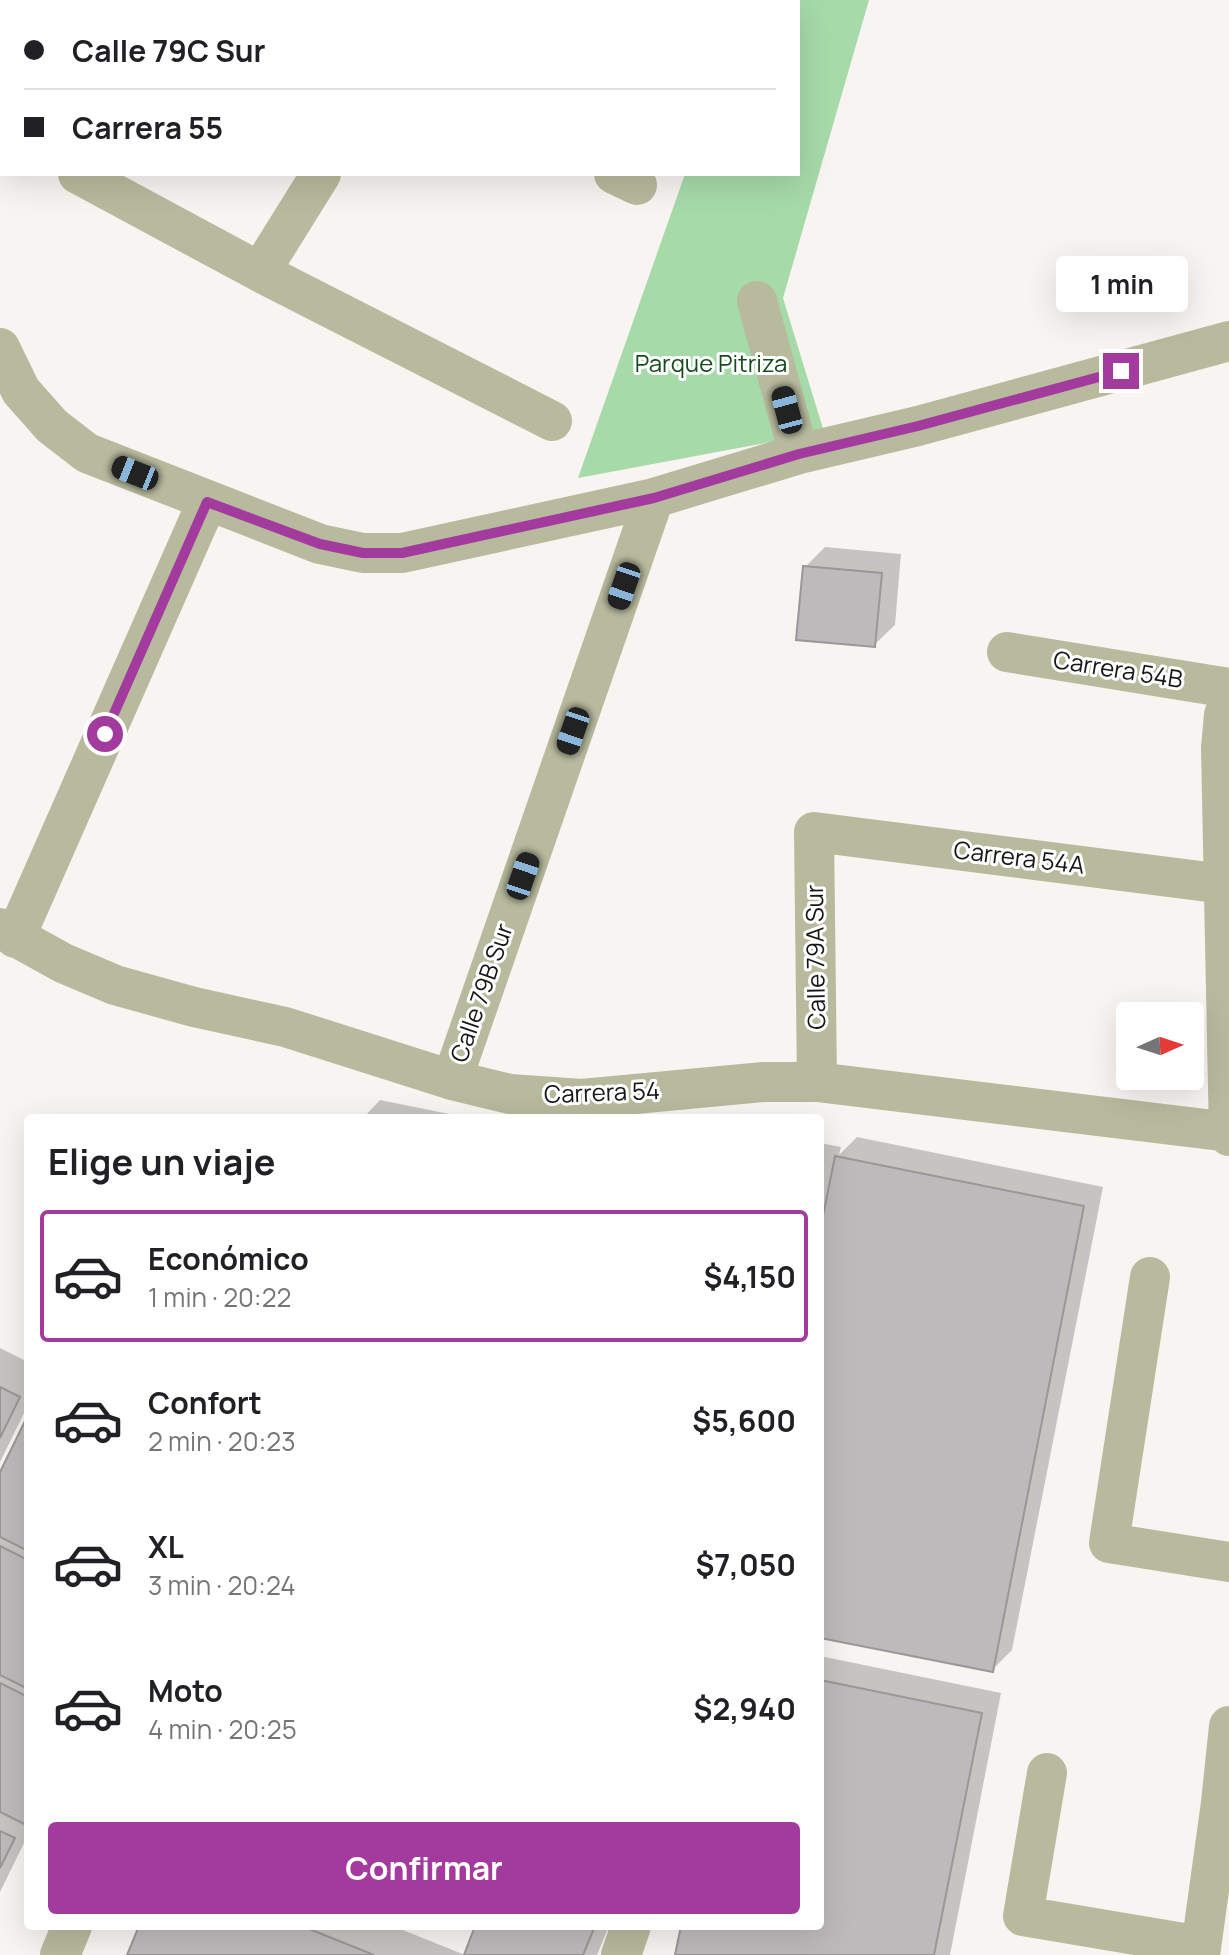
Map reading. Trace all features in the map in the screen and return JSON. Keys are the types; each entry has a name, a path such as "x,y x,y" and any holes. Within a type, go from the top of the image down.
{"street":[{"path":"82,176 260,272 552,421"},
{"path":"260,272 320,176"},
{"path":"757,301 799,454"},
{"path":"0,348 21,391 52,426 87,453 320,544 363,553 402,553 654,498 799,454 918,426 1229,341"},
{"name":"Calle 79B Sur","path":"452,1080 654,498"},
{"path":"8,933 207,502"},
{"name":"Carrera 54B","path":"1007,652 1229,688"},
{"path":"1229,701 1224,715 1221,748 1229,1134"},
{"name":"Carrera 54A","path":"814,832 1224,884"},
{"name":"Calle 79A Sur","path":"814,832 817,1082"},
{"name":"Carrera 54","path":"8,933 63,963 115,985 194,1007 285,1027 452,1080 582,1108 764,1082 817,1082 1229,1134"},
{"path":"1150,1277 1109,1543 1229,1562"},
{"path":"1047,1773 1023,1916 1201,1951 1229,1726"},
{"path":"60,1955 70,1930"},
{"path":"621,1955 630,1930"}],"green space":[{"name":"Parque Pitriza","path":"800,0 869,0 783,298 824,432 578,478 684,176 800,176"}],"building":[{"path":"803,566 882,573 875,647 796,640"},
{"path":"835,1156 1084,1206 993,1672 824,1639 824,1211"},
{"path":"0,1387 20,1397 0,1438"},
{"path":"24,1423 24,1549 0,1537 0,1472"},
{"path":"0,1546 24,1558 24,1687 0,1675"},
{"path":"824,1681 982,1713 934,1955 675,1955 680,1930 824,1930"},
{"path":"0,1683 24,1695 24,1824 0,1812"},
{"path":"0,1831 15,1838 0,1868"},
{"path":"137,1930 312,1930 374,1955 127,1955"},
{"path":"473,1930 593,1930 583,1955 464,1955"}],"route":[{"path":"105,734 207,502 320,544 363,553 402,553 654,498 799,454 918,426 1121,371"}]}
